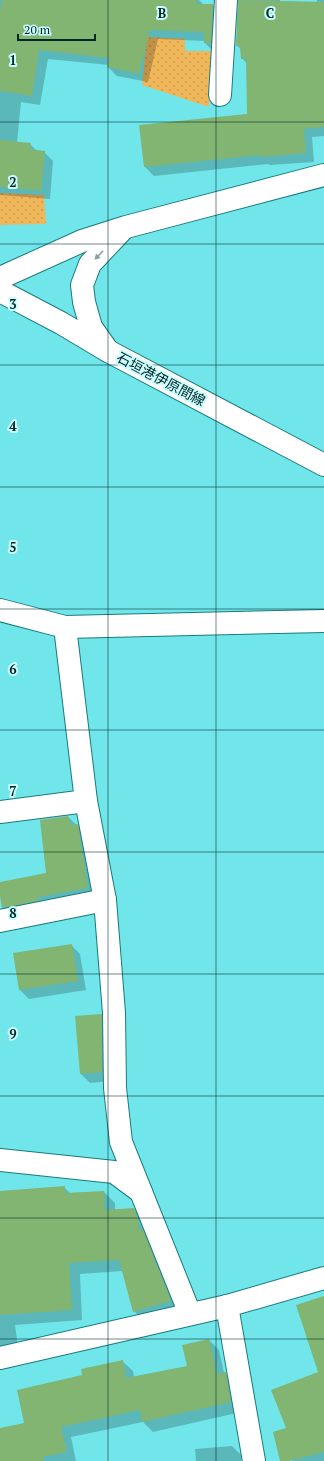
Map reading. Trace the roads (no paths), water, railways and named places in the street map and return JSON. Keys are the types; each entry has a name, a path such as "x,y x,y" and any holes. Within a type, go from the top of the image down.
{"street":[{"path":"220,95 226,0"},
{"path":"0,278 82,241 126,227 324,175"},
{"path":"108,351 91,327 84,302 82,285 90,264 126,227"},
{"name":"石垣港伊原間線","path":"0,291 61,323 108,351 324,465"},
{"path":"0,610 64,627 324,621"},
{"path":"64,627 86,801 105,900 114,1013 115,1088 121,1142 190,1314"},
{"path":"0,812 86,801"},
{"path":"0,921 105,900"},
{"path":"0,1160 114,1172 140,1192"},
{"path":"0,1358 227,1306 324,1278"},
{"path":"227,1306 254,1461"}]}
